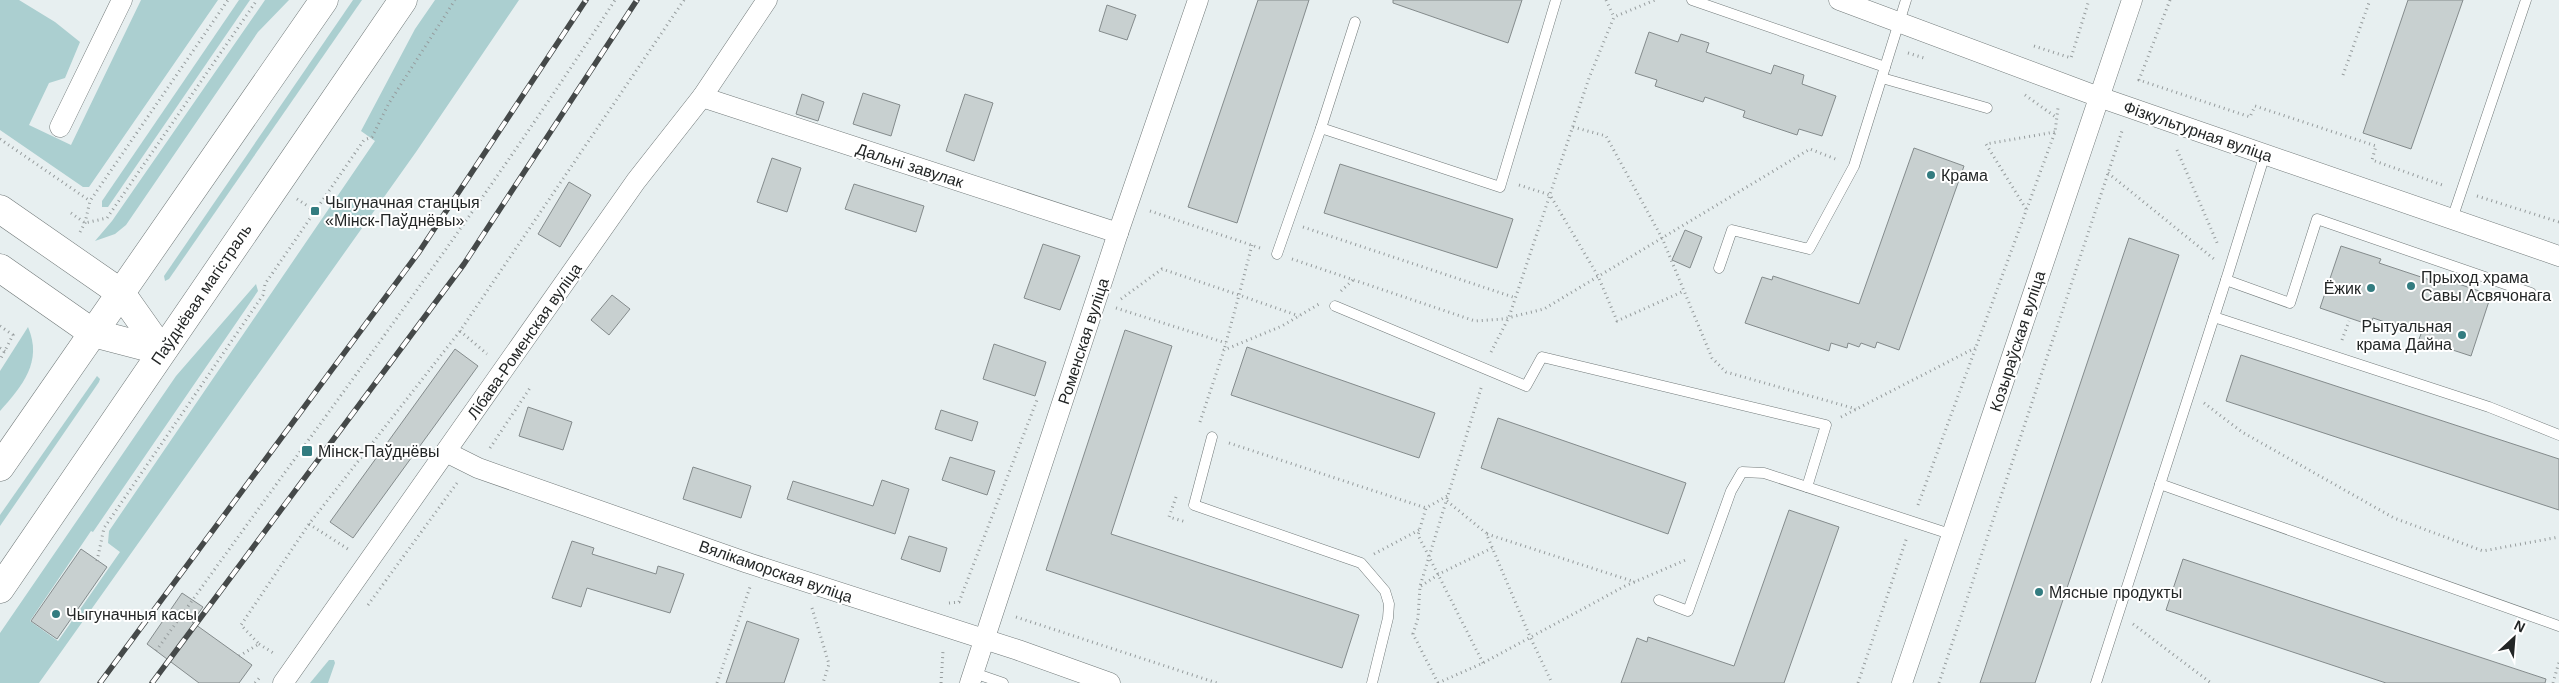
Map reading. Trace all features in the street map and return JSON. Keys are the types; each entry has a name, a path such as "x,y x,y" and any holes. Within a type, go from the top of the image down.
{"main road":[{"path":"0,467 324,0"},
{"name":"Паўднёвая магістраль","path":"0,589 403,0"},
{"path":"0,209 121,293 162,351"},
{"path":"0,268 94,333 162,351"}],"street":[{"path":"60,127 122,0"},
{"name":"Лібава-Роменская вуліца","path":"283,683 636,181 702,97 767,0"},
{"name":"Роменская вуліца","path":"972,678 1127,205 1198,0"},
{"name":"Фізкультурная вуліца","path":"1839,0 2100,97 2559,256"},
{"name":"Козыраўская вуліца","path":"1902,683 2132,0"},
{"name":"Дальні завулак","path":"702,97 1118,233"},
{"name":"Вялікаморская вуліца","path":"446,452 478,468 748,563 1110,683"}],"lane":[{"path":"1321,128 1500,186 1556,0"},
{"path":"1692,0 1885,67"},
{"path":"1719,268 1732,230 1809,249 1854,166 1906,0"},
{"path":"2452,219 2526,0"},
{"path":"1277,254 1321,128 1355,22"},
{"path":"1882,78 1987,108"},
{"path":"2096,683 2265,154"},
{"path":"2227,276 2290,303 2317,219 2531,293"},
{"path":"1335,306 1526,386 1542,357 1826,425 1806,487"},
{"path":"2214,317 2489,407 2559,435"},
{"path":"1212,437 1194,505 1361,563 1385,591 1389,604 1388,618 1372,683"},
{"path":"1659,600 1688,611 1731,491 1742,472 1764,473 1953,535"},
{"path":"2160,484 2559,626"},
{"path":"972,678 1003,683"}],"path":[{"path":"76,236 85,223 90,201 228,0"},
{"path":"71,213 85,223 107,218 257,0"},
{"path":"97,560 104,528 263,295 265,284 364,140 372,137 389,103 455,0"},
{"path":"156,651 445,252 552,98 615,0"},
{"path":"276,654 259,644 241,625 309,524 460,331 684,0"},
{"path":"1606,0 1614,17"},
{"path":"1655,0 1614,17 1589,78 1510,317 1489,356 1420,586 1418,618 1413,634 1438,683 1483,664 1635,582 1710,550"},
{"path":"2071,58 2089,0"},
{"path":"2170,0 2138,80 2250,117 2255,106 2376,146 2372,160 2559,222"},
{"path":"2343,75 2370,0"},
{"path":"1891,47 1928,60"},
{"path":"2020,91 2057,118"},
{"path":"1858,683 1912,520 2055,132 2058,108"},
{"path":"1573,127 1606,136 1662,238 1712,358 1726,372 1856,409"},
{"path":"1940,683 2122,131 2131,134"},
{"path":"2027,210 1986,144 2055,132"},
{"path":"0,139 90,201"},
{"path":"2168,147 2186,153"},
{"path":"1127,205 1252,245 1475,321 1510,317 1544,309 1810,149 1854,166"},
{"path":"2177,150 2227,276"},
{"path":"2108,173 2227,276"},
{"path":"1502,180 1550,195 1598,276 1617,321 1684,291"},
{"path":"1288,222 1516,298"},
{"path":"1200,424 1224,350 1252,245"},
{"path":"1226,343 1111,306 1162,269 1299,316"},
{"path":"1339,292 1354,280"},
{"path":"1224,350 1282,326 1325,300"},
{"path":"0,326 13,335 6,352 0,360"},
{"path":"460,331 493,358"},
{"path":"0,348 6,352"},
{"path":"1826,425 1976,348"},
{"path":"362,613 456,483 478,468 530,388"},
{"path":"942,604 959,602 1040,392"},
{"path":"2190,392 2242,432 2394,518 2483,551 2559,537"},
{"path":"1212,437 1426,508"},
{"path":"1178,489 1169,517 1188,523"},
{"path":"1448,495 1426,508 1418,535 1430,555 1483,664"},
{"path":"1446,501 1486,533 1635,582"},
{"path":"309,524 356,555"},
{"path":"1361,563 1420,530"},
{"path":"1486,533 1531,639 1552,683"},
{"path":"1420,586 1439,574 1492,548"},
{"path":"717,683 752,582"},
{"path":"811,604 829,664 823,683"},
{"path":"2119,614 2211,683"},
{"path":"1010,615 1217,683"},
{"path":"239,656 259,644"},
{"path":"941,683 943,651"},
{"path":"2552,683 2559,662"}],"shaded area":[{"path":"0,0 19,0 55,22 80,42 65,78 49,83 29,125 71,145 141,0 218,0 89,187 83,187 0,130"},
{"path":"239,0 250,0 108,207 102,207 102,201"},
{"path":"265,0 289,0 258,32 126,225 115,234 95,241 112,221"},
{"path":"353,0 362,0 169,279 165,281 164,276"},
{"path":"435,0 519,0 416,152 39,683 0,683 0,633 176,376 256,284 258,291 30,621 58,641 120,552 108,543 109,531 375,141 361,131 415,29"},
{"path":"28,327 32,340 32,362 22,383 0,411 0,371"},
{"path":"97,376 100,379 99,382 0,526 0,515"},
{"path":"329,660 334,660 335,663 328,683 310,683"}],"building":[{"path":"1258,0 1309,0 1237,223 1188,207"},
{"path":"1393,0 1522,0 1508,43 1393,3"},
{"path":"2408,0 2463,0 2411,149 2363,133"},
{"path":"1107,5 1136,15 1127,40 1099,31"},
{"path":"1649,32 1678,42 1681,34 1709,43 1706,52 1771,74 1774,65 1804,75 1802,84 1836,96 1822,136 1799,129 1797,135 1743,117 1745,111 1705,97 1703,102 1655,86 1657,80 1635,73"},
{"path":"863,93 900,105 891,136 853,124"},
{"path":"802,94 824,102 818,121 796,114"},
{"path":"965,94 993,103 974,161 946,151"},
{"path":"1914,148 1964,166 1899,350 1877,342 1875,348 1861,343 1859,347 1848,343 1847,348 1831,343 1829,351 1745,323 1762,277 1772,280 1773,276 1859,304"},
{"path":"772,158 801,168 787,212 757,202"},
{"path":"1340,164 1513,219 1497,268 1324,213"},
{"path":"569,182 591,195 560,247 538,234"},
{"path":"854,184 924,206 916,232 845,209"},
{"path":"1685,230 1702,237 1690,268 1672,260"},
{"path":"2129,238 2179,255 2035,683 1980,683"},
{"path":"1043,244 1080,256 1060,310 1024,298"},
{"path":"2341,246 2381,259 2379,263 2445,285 2447,280 2491,295 2471,356 2419,339 2421,334 2373,318 2370,325 2320,308"},
{"path":"612,295 630,309 609,335 591,320"},
{"path":"1125,330 1172,346 1111,534 1359,615 1342,668 1046,570"},
{"path":"994,344 1046,362 1035,396 983,379"},
{"path":"1247,347 1435,413 1419,458 1231,395"},
{"path":"455,349 478,366 353,538 330,522"},
{"path":"2241,355 2559,459 2559,510 2226,401"},
{"path":"528,407 572,422 563,450 519,436"},
{"path":"941,410 978,422 972,441 935,429"},
{"path":"1498,418 1686,483 1668,534 1481,468"},
{"path":"950,457 995,471 987,495 942,480"},
{"path":"693,467 751,486 741,518 683,499"},
{"path":"882,480 909,489 895,534 787,499 793,481 873,506"},
{"path":"1789,510 1839,527 1784,683 1621,683 1637,638 1647,642 1648,637 1734,666"},
{"path":"909,536 947,548 940,572 901,559"},
{"path":"572,541 594,548 592,554 656,574 658,566 684,574 670,613 587,588 581,607 552,598"},
{"path":"81,549 107,567 57,639 31,621"},
{"path":"2183,559 2546,679 2545,683 2386,683 2166,610"},
{"path":"182,593 203,607 192,622 252,665 239,683 199,683 147,644"},
{"path":"747,621 799,639 784,683 726,683"}],"railway":[{"path":"100,683 419,252 586,0"},
{"path":"152,683 464,264 637,0"}],"place":[{"name":"Крама","path":"1931,175"},
{"name":"Чыгуначная станцыя «Мінск-Паўднёвы»","path":"315,211"},
{"name":"Прыход храма Савы Асвячонага","path":"2411,286"},
{"name":"Ёжик","path":"2371,288"},
{"name":"Рытуальная крама Дайна","path":"2462,335"},
{"name":"Мінск-Паўднёвы","path":"307,451"},
{"name":"Мясные продукты","path":"2039,592"},
{"name":"Чыгуначныя касы","path":"56,614"}]}
